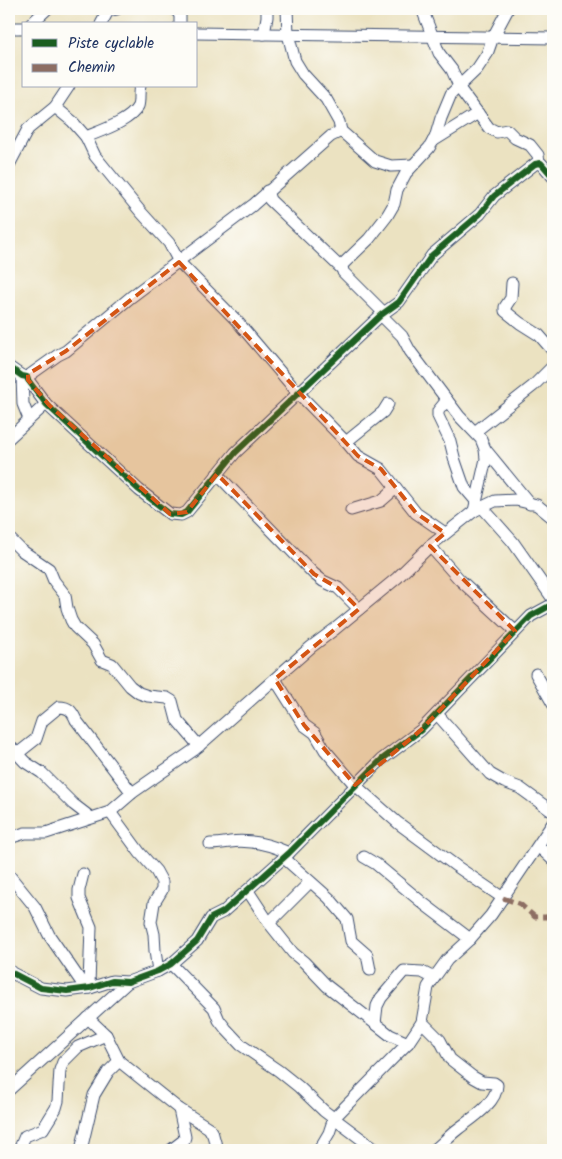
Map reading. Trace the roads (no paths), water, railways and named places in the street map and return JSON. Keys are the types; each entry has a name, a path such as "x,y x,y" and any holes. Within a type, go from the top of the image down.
{"street":[{"path":"33,22 47,9"},
{"path":"102,22 111,9"},
{"path":"110,22 108,17 111,9"},
{"path":"175,9 180,16 180,22"},
{"path":"264,34 267,9"},
{"path":"287,9 288,34 295,61 303,74 326,99 339,122 341,131 375,161 391,166 413,165"},
{"path":"422,9 442,59 452,70 459,87 489,128 497,132 506,130 515,138 530,145 538,155 539,163"},
{"path":"341,268 344,262 369,239 387,216 394,204 397,190 406,173 432,142 451,94 477,69 487,54 493,37 508,9"},
{"path":"9,28 22,28"},
{"path":"198,33 553,38"},
{"path":"9,165 28,129 55,107 68,88"},
{"path":"86,137 121,122 133,113 138,106 140,88"},
{"path":"55,107 72,121 86,137 101,162 140,211 169,243 179,262 236,320 298,393 358,456 381,470 416,513 445,533"},
{"path":"432,142 478,113"},
{"path":"24,377 58,354 66,351 131,297 257,201 269,196 331,136 341,131"},
{"path":"9,367 28,380 46,404 139,490 170,514 181,515 187,512 235,453 399,302 432,255 480,214 494,196 534,164 544,165 553,177"},
{"path":"269,196 385,315 390,325 402,336 410,351 459,416 482,438 486,459 478,506"},
{"path":"169,243 199,247"},
{"path":"512,283 512,298 505,307 506,310 520,323 539,335 553,351"},
{"path":"476,431 533,386 553,366"},
{"path":"24,377 24,404 29,419"},
{"path":"447,400 438,412 438,416 450,441 464,487 478,506 513,542 553,598"},
{"path":"9,438 46,404"},
{"path":"346,442 383,412 388,404"},
{"path":"485,449 530,504"},
{"path":"217,474 314,574 323,581 338,588 359,609"},
{"path":"351,510 381,501 396,488"},
{"path":"9,838 25,833 46,833 110,812 132,793 199,746 311,646 397,578 430,546 478,506 495,501 516,500 536,505 553,518"},
{"path":"9,538 21,550 49,568 54,581 65,595 71,620 93,644 102,660 112,664 130,686 139,693 167,698 172,701 177,720 199,746"},
{"path":"430,546 459,579 515,631"},
{"path":"9,1090 128,982 171,964 197,941 211,918 223,912 248,891 286,856 381,760 421,730 531,616 553,604"},
{"path":"536,674 553,704"},
{"path":"275,679 304,724 315,733 325,750 355,785 398,823 503,898"},
{"path":"17,754 36,739 42,721 59,707 68,708 73,712 76,720 132,793"},
{"path":"437,714 490,774 520,788 552,808"},
{"path":"9,745 25,762 42,772 73,804 90,817"},
{"path":"110,812 162,882 162,890 154,903 151,922 158,971"},
{"path":"319,1150 330,1133 334,1118 408,1044 422,1022 428,987 447,960 470,939 503,898 539,847 553,823"},
{"path":"210,844 231,842 274,846 329,898 347,919 351,941 367,955 370,970"},
{"path":"539,847 552,857"},
{"path":"364,857 376,864 470,939"},
{"path":"83,874 79,898 91,927 90,986"},
{"path":"9,876 35,907 49,935 82,983 85,986 90,986"},
{"path":"269,923 310,882"},
{"path":"248,891 269,923 293,953 327,986 390,1035 408,1044"},
{"path":"171,964 214,1008 219,1020 241,1045 300,1087 324,1111 376,1150"},
{"path":"9,970 40,988 67,991 112,981 128,982"},
{"path":"375,1023 377,1006 381,998 404,970 422,972 434,978"},
{"path":"88,1018 106,1035 119,1061 179,1109 209,1128 216,1146 220,1150"},
{"path":"422,1022 440,1040 446,1054 458,1065 482,1082 490,1082 497,1085 496,1092 488,1104 472,1120 458,1129 434,1150"},
{"path":"19,1150 25,1136 43,1129 56,1108 62,1062 78,1047 106,1035"},
{"path":"81,1150 94,1095 108,1072 119,1061"},
{"path":"171,1150 184,1140 185,1137 179,1109"}]}
